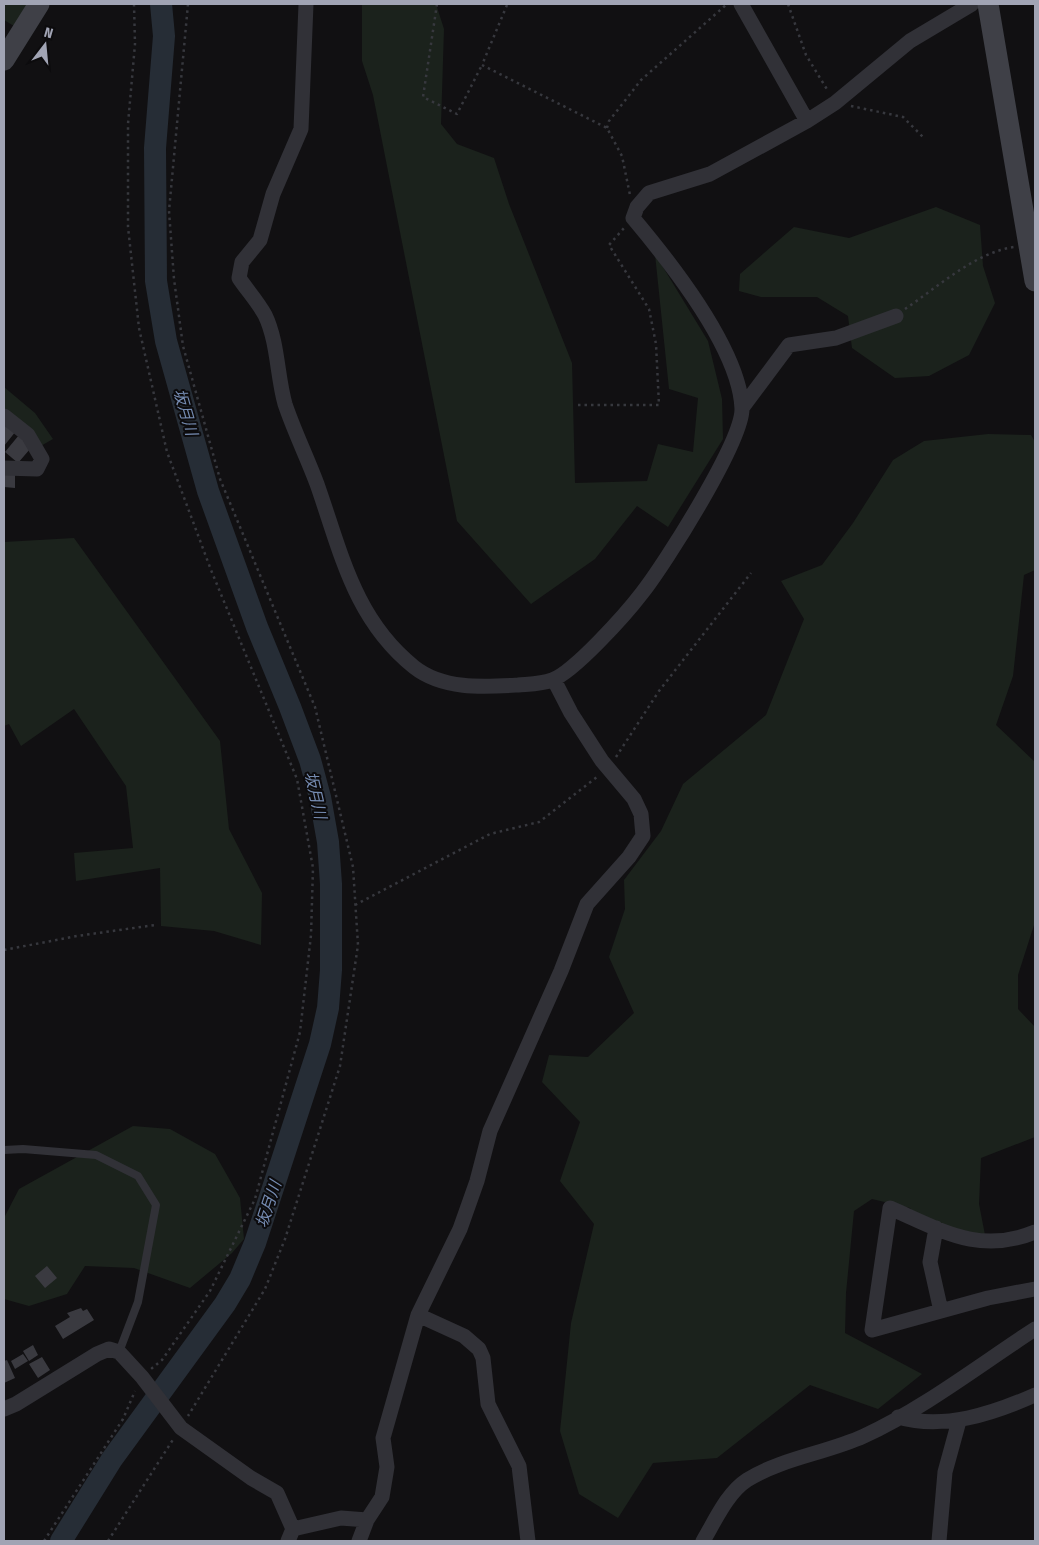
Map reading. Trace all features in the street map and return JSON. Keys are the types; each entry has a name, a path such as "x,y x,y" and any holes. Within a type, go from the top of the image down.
{"street":[{"path":"4,60 39,4"},
{"path":"306,4 300,129 273,194 260,240 242,262 239,278 265,316 285,403 317,484 342,564 359,601 383,637 415,668 440,681 489,687 554,680 608,633 642,593 679,538 717,472 740,424 742,408 734,374 722,346 680,274 635,212 649,193 710,174 807,121 835,102 910,41 972,4"},
{"path":"741,4 807,121"},
{"path":"988,4 1035,281"},
{"path":"742,408 789,345 836,338 896,316"},
{"path":"4,416 28,435 42,459 36,469 4,468"},
{"path":"360,1541 367,1520 382,1497 387,1467 383,1438 418,1316 460,1229 477,1181 490,1131 561,971 587,904 629,857 643,836 641,814 634,799 608,768 571,713 554,680"},
{"path":"1035,1232 1016,1240 974,1242 890,1208 872,1330 988,1298 1035,1289"},
{"path":"936,1228 930,1262 941,1311"},
{"path":"418,1316 464,1336 479,1349 483,1358 488,1404 519,1466 528,1541"},
{"path":"703,1541 736,1490 746,1480 772,1468 864,1436 898,1417 1035,1329"},
{"path":"4,1409 97,1354 109,1349 119,1352 142,1377 181,1428 251,1478 277,1492 290,1535 342,1518 367,1520"},
{"path":"898,1417 918,1423 959,1421 1035,1395"},
{"path":"939,1541 945,1472 959,1421"}],"lane":[{"path":"4,1150 23,1149 96,1156 138,1176 156,1205 138,1302 119,1352"}],"path":[{"path":"44,1541 123,1419 142,1377 162,1360 210,1291 255,1199 300,1032 311,935 313,868 298,779 211,570 167,452 139,328 128,227 128,124 135,44 134,4"},
{"path":"108,1541 181,1428 265,1289 285,1239 340,1066 358,945 353,867 315,707 220,479 183,346 174,279 169,211 188,4"},
{"path":"437,4 423,97 457,114 482,65 507,5"},
{"path":"607,128 609,120 641,80 727,4"},
{"path":"482,65 607,128 622,156 635,212 609,245 649,309 656,344 659,405 578,405"},
{"path":"896,316 953,276 997,250 1029,244"},
{"path":"356,904 490,834 539,822 608,768 659,692 751,573"},
{"path":"4,950 77,936 156,925"}],"shaded area":[{"path":"4,4 35,4 14,26 4,20"},
{"path":"362,4 436,4 444,29 441,124 457,144 494,158 509,204 572,363 575,483 647,481 658,444 693,452 698,398 669,389 655,254 708,341 722,399 723,439 668,527 637,506 595,559 531,604 457,521 373,95 362,61"},
{"path":"936,207 980,225 983,266 995,303 969,355 929,376 895,378 852,348 848,316 817,297 761,297 739,291 740,274 794,227 849,238"},
{"path":"4,387 35,413 53,439 39,447 4,412"},
{"path":"988,434 1031,435 1035,442 1035,570 1024,575 1013,676 996,725 1035,762 1035,922 1018,975 1018,1009 1035,1027 1035,1137 981,1158 979,1204 985,1235 917,1221 910,1208 872,1199 854,1211 846,1293 845,1333 922,1374 878,1409 810,1385 717,1458 653,1463 618,1518 579,1494 560,1431 571,1323 594,1224 560,1181 580,1122 542,1082 549,1055 588,1057 634,1013 609,957 625,909 624,880 661,831 683,784 766,715 804,619 781,581 822,565 853,523 893,460 924,441"},
{"path":"74,538 220,741 229,829 262,893 261,945 214,931 161,926 160,868 76,881 74,853 133,848 126,786 74,709 21,746 9,724 4,726 4,542"},
{"path":"133,1126 170,1129 215,1154 240,1198 244,1239 232,1253 190,1288 134,1268 85,1266 67,1294 29,1306 4,1299 4,1218 19,1189"}],"building":[{"path":"4,420 16,431 4,446"},
{"path":"19,435 30,449 18,463 5,452"},
{"path":"4,471 15,471 15,488 4,487"},
{"path":"47,1266 57,1278 45,1288 35,1276"},
{"path":"81,1308 83,1311 87,1309 94,1320 63,1339 55,1326 70,1317 67,1313"},
{"path":"33,1345 38,1355 29,1361 23,1351"},
{"path":"23,1354 28,1361 15,1369 11,1361"},
{"path":"42,1357 50,1370 38,1378 29,1364"},
{"path":"7,1360 15,1378 4,1383 4,1361"}],"waterway":[{"name":"坂月川","path":"61,1541 112,1459 225,1304 240,1279 255,1243 320,1044 328,1008 331,970 331,884 328,842 320,797 310,760 257,627 208,491 166,341 156,281 155,148 164,36 161,4"}]}
